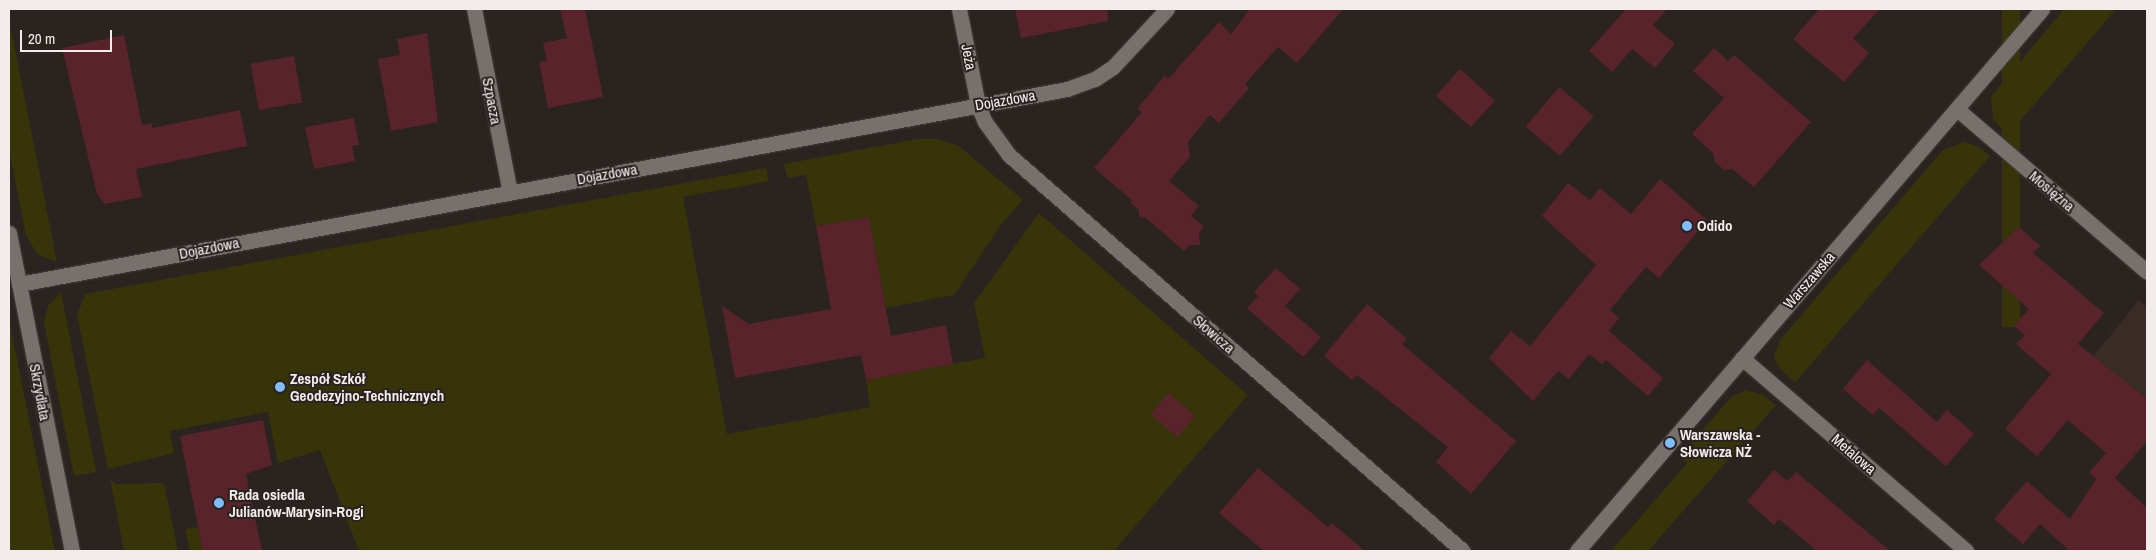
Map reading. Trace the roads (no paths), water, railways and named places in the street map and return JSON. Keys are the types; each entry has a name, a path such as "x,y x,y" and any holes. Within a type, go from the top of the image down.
{"street":[{"name":"Szpacza","path":"474,9 510,192"},
{"name":"Jeża","path":"959,9 978,105"},
{"name":"Dojazdowa","path":"19,284 1067,89 1095,79 1131,50 1166,9"},
{"name":"Warszawska","path":"1577,551 2042,9"},
{"name":"Słowicza","path":"978,105 984,122 1009,155 1463,551"},
{"name":"Mosiężna","path":"1956,109 2147,272"},
{"name":"Skrzydlata","path":"9,233 72,551"},
{"name":"Metalowa","path":"1742,358 1966,551"}],"place":[{"name":"Odido","path":"1687,226"},
{"name":"Zespół Szkół Geodezyjno-Technicznych","path":"280,387"},
{"name":"Warszawska - Słowicza NŻ","path":"1670,443"},
{"name":"Rada osiedla Julianów-Marysin-Rogi","path":"219,503"}]}
